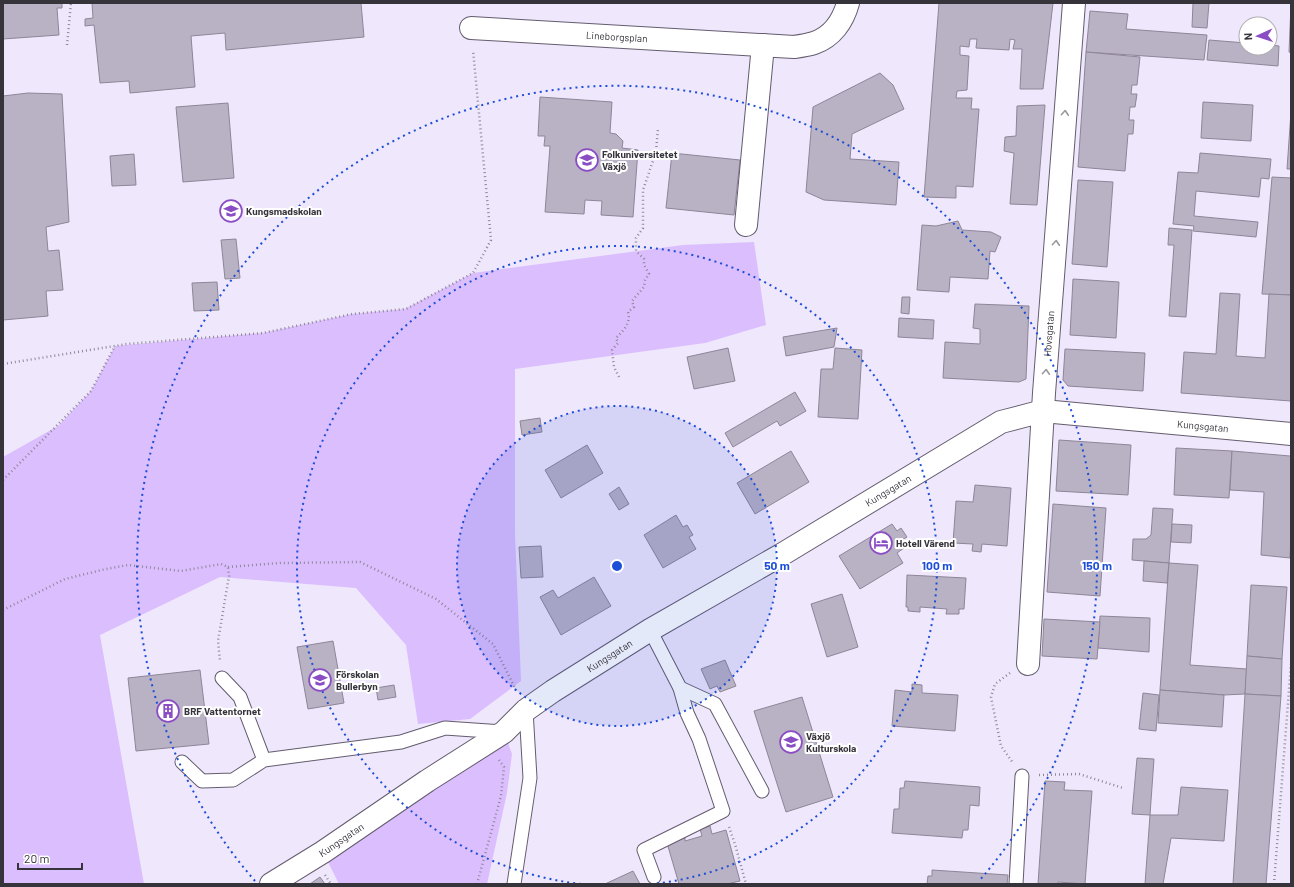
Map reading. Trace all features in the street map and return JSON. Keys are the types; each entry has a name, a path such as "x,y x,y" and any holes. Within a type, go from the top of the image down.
{"street":[{"name":"Lineborgsplan","path":"471,28 794,47 812,44 830,34 845,11 848,3"},
{"name":"Hovsgatan","path":"1028,664 1043,411 1074,3"},
{"path":"746,226 763,45"},
{"name":"Kungsgatan","path":"271,884 323,852 427,781 496,738 526,710 553,691 650,630 758,568 1001,422 1043,411 1291,434"}],"lane":[{"path":"650,630 680,688 687,712 699,739 723,812 644,850 654,877"},
{"path":"222,678 240,697 264,760"},
{"path":"680,688 715,704 762,791"},
{"path":"514,884 530,778 526,710"},
{"path":"182,762 202,781 233,780 264,760 401,742 445,728 496,738"},
{"path":"1016,884 1022,776"}],"path":[{"path":"67,45 71,3"},
{"path":"3,364 115,346 262,332 352,314 406,309 473,273 491,240 471,28"},
{"path":"619,377 614,367 612,350 618,343 616,338 628,324 628,312 634,307 632,301 644,287 645,280 649,274 644,265 644,259 636,251 636,238 643,228 643,190 656,152 658,128"},
{"path":"3,480 91,391 115,346"},
{"path":"3,610 65,579 128,565 181,571 221,564 228,567 280,563 360,562 436,599 493,644 526,710"},
{"path":"222,678 218,641 229,576 228,567"},
{"path":"1028,664 1006,675 995,684 991,697 1001,746 1022,776 1079,774 1123,788"},
{"path":"1274,884 1291,664"},
{"path":"476,884 501,796 504,768 496,738"},
{"path":"723,812 735,844 746,884"}],"shaded area":[{"path":"754,242 766,325 705,343 515,369 515,534 521,681 470,719 418,724 406,645 356,588 220,577 100,635 144,884 3,884 3,457 58,426 91,391 115,346 263,333 352,314 405,309 473,273 683,245"},
{"path":"504,732 512,754 507,793 487,884 339,884 323,852"}],"building":[{"path":"3,3 62,3 62,8 57,8 59,35 3,39"},
{"path":"92,3 361,3 364,37 226,50 225,33 191,36 195,87 130,93 129,81 100,83 94,25 85,26 85,19 93,18"},
{"path":"939,3 1053,3 1043,89 1020,89 1022,49 1013,49 1015,40 1010,39 1009,50 976,48 977,39 970,39 969,47 960,46 960,55 969,56 967,90 957,91 956,98 972,98 971,109 979,109 973,187 956,186 956,198 924,197"},
{"path":"1193,3 1209,3 1207,28 1192,27"},
{"path":"1291,5 1291,53 1289,52"},
{"path":"1090,11 1128,14 1126,29 1207,35 1204,60 1086,52"},
{"path":"1209,40 1238,42 1238,56 1278,56 1279,46 1278,66 1207,60"},
{"path":"1086,52 1140,57 1137,85 1132,85 1131,94 1137,94 1135,107 1130,107 1129,120 1134,120 1133,134 1128,134 1125,171 1078,167"},
{"path":"880,73 893,85 904,109 852,134 850,159 899,162 896,205 824,200 806,192 813,107"},
{"path":"28,93 62,94 69,222 46,227 48,251 59,250 63,290 46,291 48,316 3,320 3,96"},
{"path":"540,97 612,102 610,133 616,134 623,141 622,148 638,150 633,217 601,215 602,201 585,200 584,214 545,212 550,146 544,146 545,136 538,136"},
{"path":"1203,102 1253,105 1251,141 1201,138"},
{"path":"228,103 234,178 183,182 176,107"},
{"path":"1045,105 1037,205 1010,204 1014,153 1004,151 1005,137 1016,136 1017,106"},
{"path":"1291,112 1291,169 1287,169"},
{"path":"672,153 740,160 734,215 666,208"},
{"path":"1200,153 1271,159 1269,179 1261,178 1259,197 1196,191 1194,216 1258,222 1256,237 1193,231 1194,226 1173,224 1178,172 1198,173"},
{"path":"134,154 136,185 112,186 110,156"},
{"path":"1272,177 1291,178 1291,295 1262,294"},
{"path":"1078,180 1113,182 1107,267 1072,264"},
{"path":"958,221 962,230 991,232 1001,237 995,252 990,251 988,279 950,277 949,292 917,290 922,225 936,226"},
{"path":"1169,228 1192,230 1186,317 1169,316 1174,245 1168,245"},
{"path":"236,239 240,278 225,279 221,240"},
{"path":"1073,279 1119,282 1116,338 1070,335"},
{"path":"217,282 219,310 194,311 192,283"},
{"path":"1220,293 1240,294 1236,356 1265,358 1269,294 1291,295 1291,401 1181,393 1184,352 1216,354"},
{"path":"902,297 910,297 909,314 901,313"},
{"path":"975,304 1029,306 1026,379 1019,382 943,378 945,342 980,344 980,329 973,328"},
{"path":"899,318 934,320 933,339 898,337"},
{"path":"837,328 834,347 786,356 783,337"},
{"path":"728,348 735,381 694,389 687,357"},
{"path":"835,348 862,350 858,419 818,417 821,369 833,369"},
{"path":"1065,349 1145,353 1143,391 1068,386 1063,380"},
{"path":"795,392 806,411 780,426 777,421 733,447 725,433"},
{"path":"540,418 542,432 522,435 520,421"},
{"path":"1059,440 1131,445 1128,495 1056,491"},
{"path":"587,445 603,473 561,498 545,470"},
{"path":"1176,448 1232,451 1229,498 1174,495"},
{"path":"791,451 809,482 755,514 737,483"},
{"path":"1232,451 1291,457 1290,558 1261,555 1264,492 1230,490"},
{"path":"975,485 1011,488 1007,546 982,544 981,552 972,551 973,544 953,543 956,501 973,502"},
{"path":"619,487 629,504 619,510 609,494"},
{"path":"1053,504 1106,508 1100,596 1047,592"},
{"path":"1153,508 1173,509 1169,563 1132,560 1133,539 1146,539 1151,535"},
{"path":"676,515 683,527 687,525 693,535 689,537 696,549 663,568 644,535"},
{"path":"892,524 897,531 901,528 907,537 900,541 904,548 897,553 903,563 860,589 839,556"},
{"path":"1172,524 1192,525 1191,543 1171,542"},
{"path":"541,546 543,577 521,578 519,547"},
{"path":"1144,561 1169,563 1167,583 1143,581"},
{"path":"1169,563 1198,565 1190,665 1247,669 1245,694 1224,695 1160,690"},
{"path":"907,575 966,578 964,609 959,609 959,614 946,614 947,609 920,607 920,612 908,611 908,607 906,607"},
{"path":"594,577 611,606 561,635 540,597 553,590 558,598"},
{"path":"1251,585 1287,587 1282,659 1247,656"},
{"path":"842,594 858,647 827,657 811,604"},
{"path":"1100,616 1150,618 1149,652 1098,648"},
{"path":"1044,619 1100,622 1097,659 1042,656"},
{"path":"333,641 344,703 308,709 297,647"},
{"path":"1247,656 1282,659 1281,696 1245,694"},
{"path":"725,660 736,686 720,692 717,686 710,689 701,669"},
{"name":"BRF Vattentornet","path":"200,670 209,744 136,751 128,678"},
{"path":"912,684 922,685 922,693 958,695 955,731 892,726 895,690 912,692"},
{"path":"394,685 396,697 378,700 376,688"},
{"path":"1160,690 1224,695 1222,727 1158,723"},
{"path":"1143,693 1159,695 1156,731 1139,729"},
{"path":"1245,694 1281,696 1266,884 1233,884"},
{"path":"802,697 833,797 786,812 754,711"},
{"path":"1137,758 1154,759 1150,815 1132,814"},
{"path":"905,781 980,787 979,806 970,805 968,830 963,830 962,838 892,833 894,809 899,809 900,788 904,788"},
{"path":"1045,781 1065,782 1064,790 1092,791 1085,884 1058,882 1058,884 1038,884"},
{"path":"1181,787 1228,790 1224,841 1171,838 1163,884 1145,884 1150,815 1178,815"},
{"path":"710,826 712,834 726,830 740,881 727,884 679,884 667,843 685,838 685,841 702,836 700,829"},
{"path":"932,870 1008,875 1007,884 927,884 928,876 932,876"},
{"path":"633,871 640,884 605,884"},
{"path":"320,877 325,884 310,884"}],"place":[{"name":"Folkuniversitetet Växjö","path":"587,160"},
{"name":"Kungsmadskolan","path":"231,211"},
{"name":"Hotell Värend","path":"881,543"},
{"name":"Förskolan Bullerbyn","path":"320,680"},
{"name":"BRF Vattentornet","path":"168,711"},
{"name":"Växjö Kulturskola","path":"791,742"}]}
